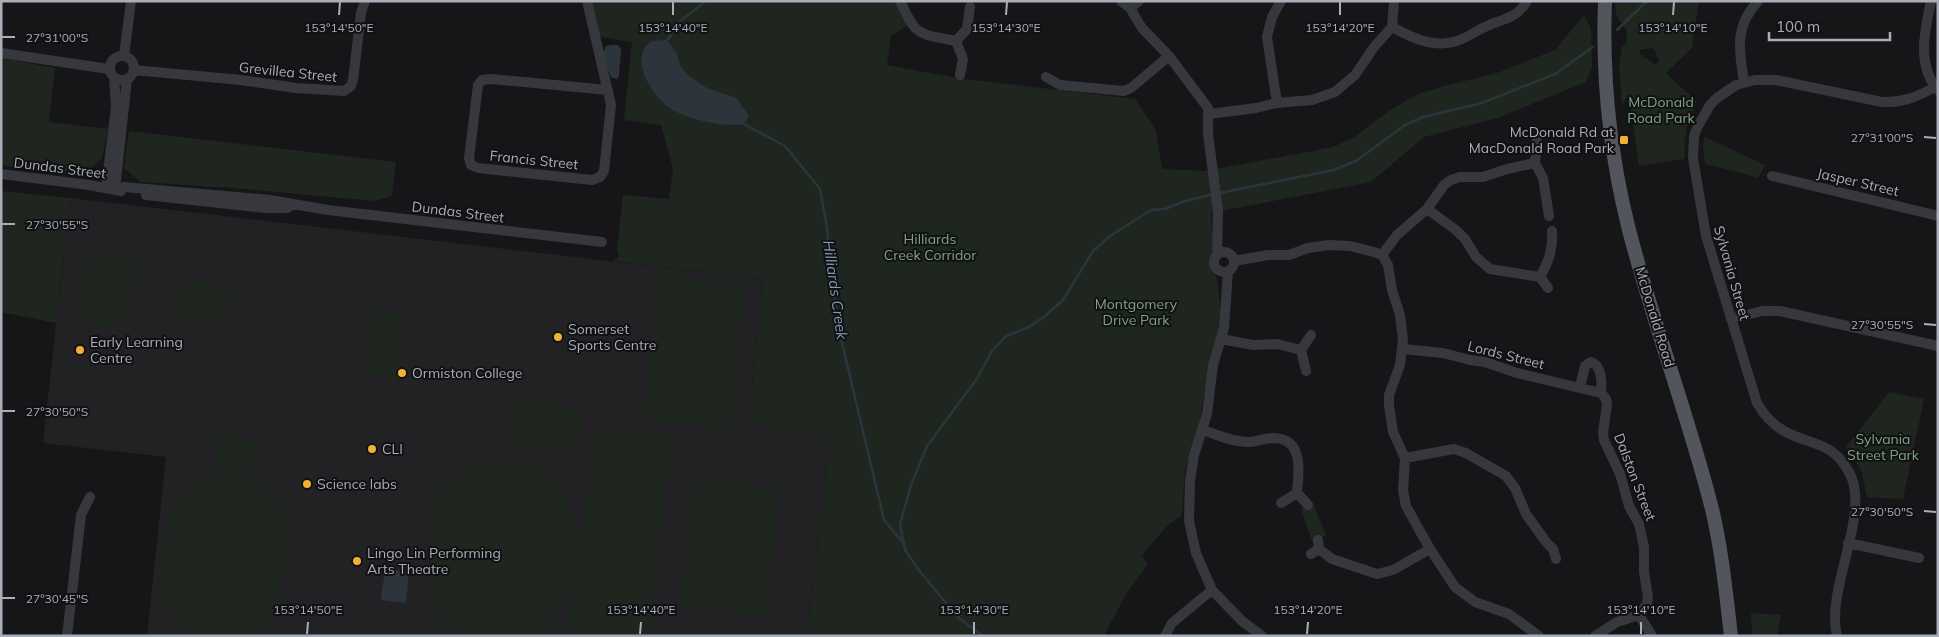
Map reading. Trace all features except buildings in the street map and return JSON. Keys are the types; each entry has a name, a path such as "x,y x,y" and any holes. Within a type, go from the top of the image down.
{"main road":[{"name":"McDonald Road","path":"1605,1 1604,20 1608,112 1620,188 1628,227 1712,509 1725,577 1730,633"}],"street":[{"path":"124,56 130,1"},
{"name":"Grevillea Street","path":"134,70 241,80 296,88 344,91 351,86 353,80 364,1"},
{"name":"Francis Street","path":"586,1 603,75 608,90 611,105 604,171 600,177 592,180 478,168 471,165 470,158 478,85 482,80 491,79 608,90"},
{"path":"900,1 911,25 916,30 922,34 956,41"},
{"path":"1121,1 1130,8 1142,28 1169,56 1208,108 1208,134 1219,233 1226,256 1234,265 1224,271 1217,269 1214,262 1226,256 1289,255 1308,248 1329,244 1350,246 1382,255 1388,265 1392,290 1400,315 1403,339 1403,349 1388,405 1393,432 1405,458 1403,490 1406,506 1448,578 1462,593 1475,602 1509,614 1539,636"},
{"path":"1130,8 1139,1"},
{"path":"1277,103 1267,37 1272,18 1281,1"},
{"path":"1209,114 1277,103 1312,100 1335,92 1355,75 1374,47 1392,27 1394,1"},
{"path":"1392,27 1420,41 1442,44 1452,43 1481,28 1514,16 1521,11 1527,1"},
{"path":"1744,82 1740,51 1740,31 1750,10 1758,1"},
{"path":"1931,1 1923,47 1928,72 1936,88"},
{"path":"956,41 967,29 970,7"},
{"path":"956,41 963,59 960,75"},
{"path":"1,53 112,73 120,80 127,80"},
{"path":"124,56 132,61 134,70 127,80 111,189 116,107 112,60 124,56"},
{"path":"1046,77 1060,85 1124,91 1131,88 1169,56"},
{"name":"Sylvania Street","path":"1837,636 1834,616 1848,543 1855,496 1854,484 1842,462 1832,451 1822,445 1786,432 1768,418 1754,395 1706,236 1692,149 1698,126 1710,105 1727,90 1744,82 1776,80 1893,103 1912,99 1936,88"},
{"path":"1536,137 1535,164 1543,178 1549,209"},
{"path":"1382,255 1397,235 1427,209 1444,185 1451,180 1460,177 1483,177 1508,169 1535,164"},
{"name":"Dundas Street","path":"1,174 111,189 124,187 270,200 310,208 602,242"},
{"name":"Jasper Street","path":"1772,176 1938,216"},
{"path":"1427,209 1456,230 1465,239 1476,257 1490,269 1498,272 1540,277 1548,288"},
{"path":"1540,277 1551,256 1555,242 1552,231"},
{"path":"1224,271 1224,328 1213,365 1207,414 1194,455 1190,481 1189,521 1196,553 1212,590 1242,621 1262,636"},
{"path":"1731,319 1762,311 1780,312 1938,346"},
{"path":"1306,370 1301,350 1311,335"},
{"path":"1221,339 1253,345 1277,344 1301,350"},
{"name":"Lords Street","path":"1403,349 1443,353 1485,362 1601,393"},
{"name":"Dalston Street","path":"1580,387 1585,366 1590,362 1595,363 1598,367 1602,386 1601,393 1606,399 1607,404 1603,432 1604,440 1620,474 1629,506 1639,524 1644,548 1645,580 1648,597 1647,604 1639,615"},
{"path":"1203,430 1247,442 1272,438 1282,439 1289,443 1298,456 1298,493 1308,505"},
{"path":"1405,458 1454,449 1466,453 1511,482 1526,514 1555,554 1565,547"},
{"path":"1281,504 1298,493"},
{"path":"67,636 81,515 90,497"},
{"path":"1848,543 1918,558"},
{"path":"1316,548 1332,559 1377,574 1393,570 1430,549"},
{"path":"1165,636 1172,623 1212,590"},
{"path":"1595,636 1617,622 1639,615 1652,636"}],"shaded area":[{"path":"667,40 676,52 681,67 689,76 707,88 736,98 749,116 744,124 726,125 683,115 667,106 656,95 644,72 642,56 647,45 652,41"},
{"path":"618,45 621,49 619,76 617,79 611,77 604,58 606,46"},
{"name":"Ormiston College","path":"70,198 763,279 748,423 830,438 807,636 147,636 166,457 43,443"},
{"path":"385,569 409,572 406,603 381,600"}],"green space":[{"name":"Hilliards Creek Corridor","path":"591,1 896,1 907,26 891,36 887,65 957,78 1135,99 1156,130 1162,169 1206,171 1333,147 1354,137 1390,110 1416,95 1497,73 1555,50 1584,15 1591,29 1592,67 1586,82 1498,118 1424,137 1371,182 1211,213 1213,239 1210,266 1217,278 1221,313 1217,337 1210,356 1200,419 1185,470 1182,515 1166,527 1142,555 1148,564 1126,594 1104,636 807,636 830,438 748,423 763,279 612,261 619,257 617,249 623,195 669,199 673,169 661,125 624,120 632,42 598,36"},
{"name":"McDonald Road Park","path":"1615,1 1699,1 1692,48 1666,73 1697,102 1686,130 1685,159 1639,166 1629,93 1622,105 1619,67 1622,47 1626,44 1627,31 1616,15","holes":["1654,48 1659,61 1655,65 1639,53 1640,50"]},
{"path":"1,58 55,68 49,122 108,129 102,158 82,177 1,165"},
{"path":"129,131 396,162 392,196 375,201 233,188 140,182 124,168"},
{"path":"1705,137 1765,165 1758,178 1705,164 1703,144"},
{"path":"1,191 70,198 56,323 1,312"},
{"path":"94,253 109,263 122,257 123,262 134,258 142,275 131,294 128,312 118,320 116,336 89,320 86,313 81,311 83,298 79,273"},
{"path":"658,274 745,283 730,430 643,421"},
{"path":"197,280 219,285 230,295 233,301 231,308 223,319 203,324 190,322 179,317 171,307 175,292 182,286"},
{"path":"372,311 402,314 395,383 380,376 365,381"},
{"name":"Sylvania Street Park","path":"1889,392 1924,399 1903,499 1867,497 1861,470 1846,447"},
{"path":"516,400 583,409 578,450 510,442"},
{"path":"596,429 673,436 647,636 567,636"},
{"path":"217,435 256,439 252,477 236,476 252,481 266,489 275,499 285,522 287,535 286,562 276,606 262,625 245,636 206,635 190,631 180,625 172,616 165,604 161,590 162,550 173,510 179,500 185,492 202,481 234,476 213,473"},
{"path":"487,460 506,460 530,465 556,483 569,504 575,538 571,577 557,613 546,627 533,636 460,636 447,628 432,610 434,584 425,559 432,502 446,482 465,468"},
{"path":"697,478 779,488 780,496 767,608 764,616 681,606 681,587 692,490"},
{"path":"1313,503 1326,535 1312,541 1301,509"},
{"path":"1751,613 1781,615 1777,636 1752,636"}],"waterway":[{"name":"Hilliards Creek","path":"666,42 680,21 706,1"},
{"path":"1617,30 1647,1"},
{"path":"1219,193 1334,170 1356,161 1405,125 1423,117 1482,103 1555,74 1593,47"},
{"name":"Hilliards Creek","path":"742,123 785,146 820,189 827,227 832,283 843,347 884,520 904,544 905,550 921,573 959,618 983,636"},
{"path":"904,544 900,525 911,485 927,446 976,380 992,351 1006,336 1027,328 1044,317 1063,300 1093,251 1110,236 1151,210 1165,209 1185,201 1214,194"}],"place":[{"name":"McDonald Rd at MacDonald Road Park","path":"1624,140"},
{"name":"Somerset Sports Centre","path":"558,337"},
{"name":"Early Learning Centre","path":"80,350"},
{"name":"Ormiston College","path":"402,373"},
{"name":"CLI","path":"372,449"},
{"name":"Science labs","path":"307,484"},
{"name":"Lingo Lin Performing Arts Theatre","path":"357,561"}],"park label":[{"name":"Montgomery Drive Park","path":"1136,312"}]}
